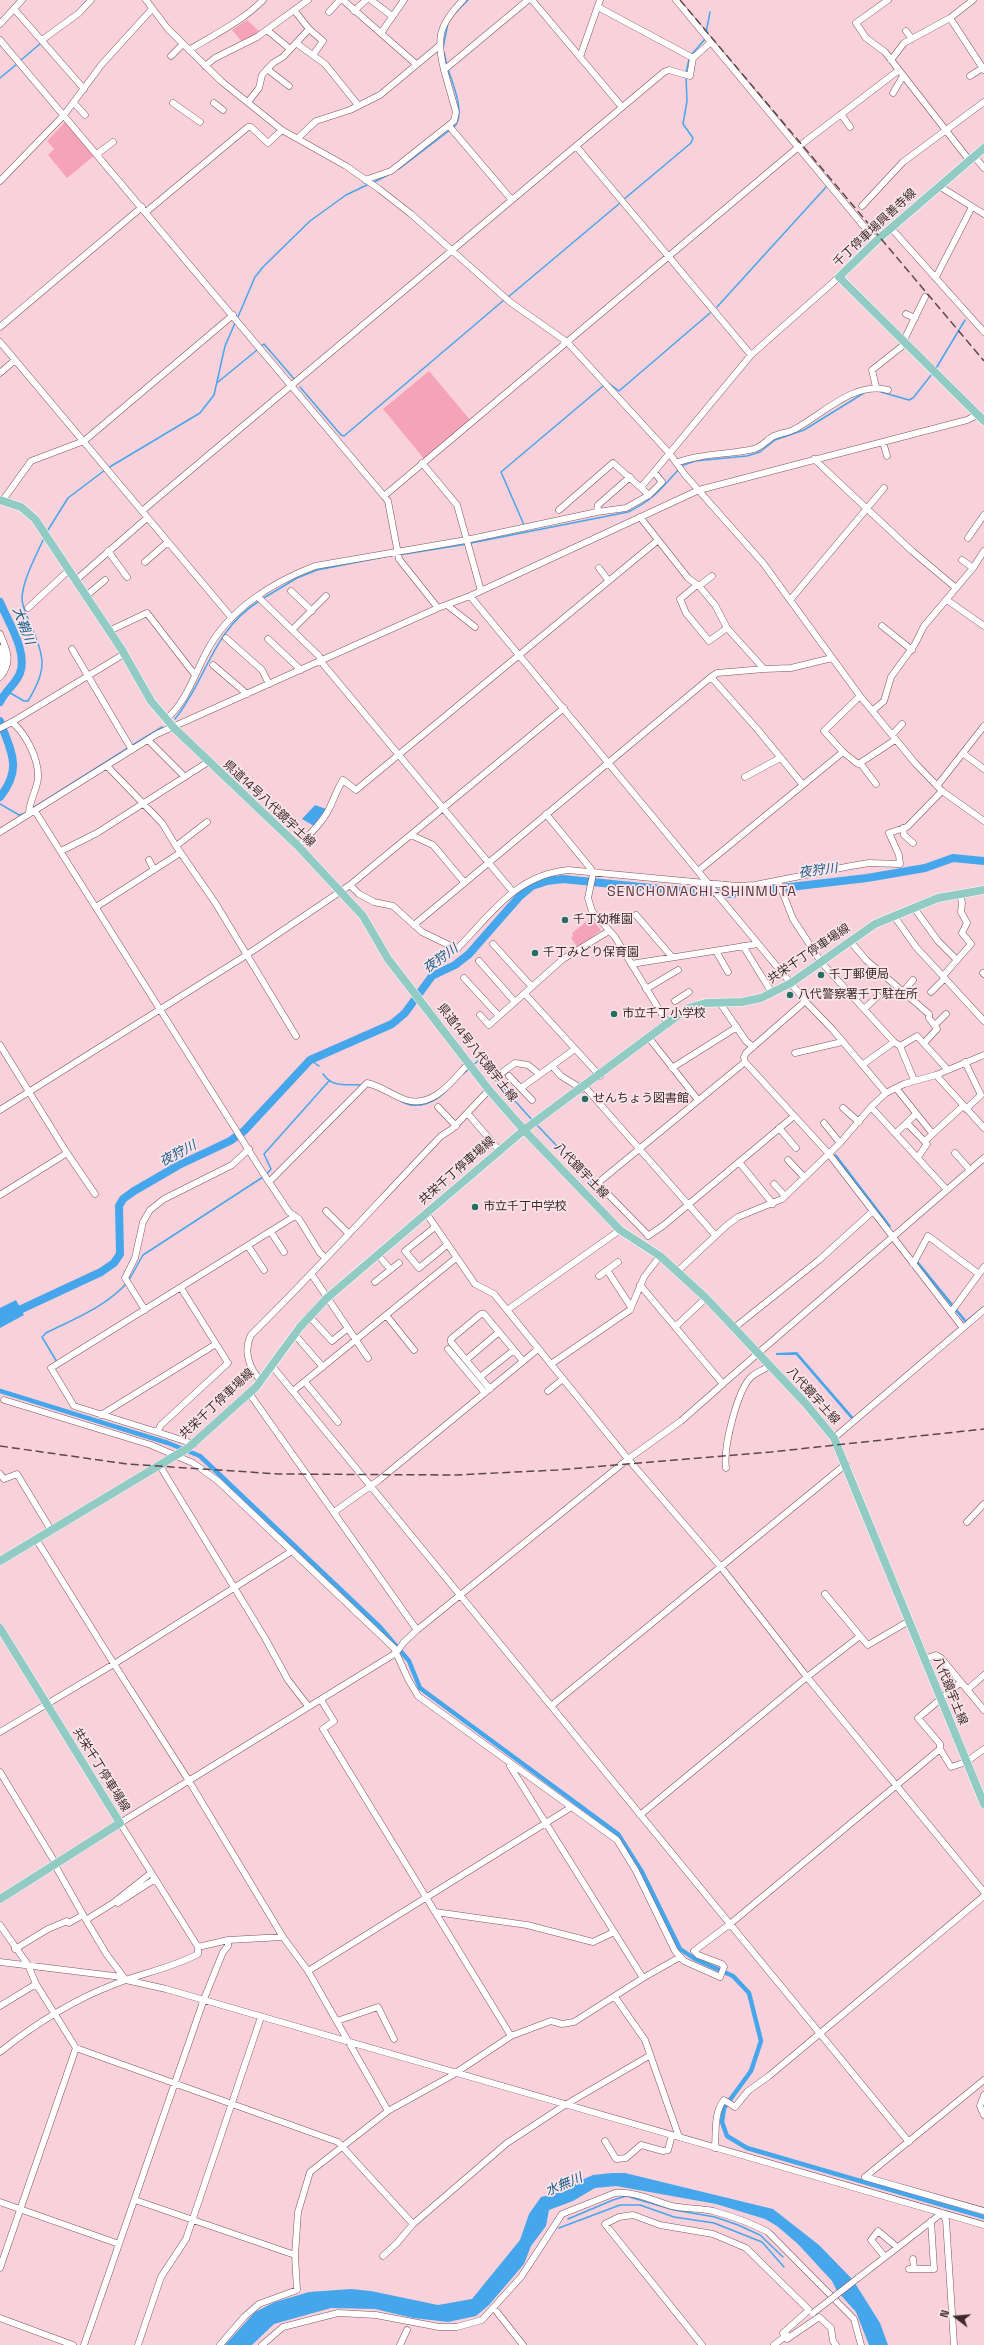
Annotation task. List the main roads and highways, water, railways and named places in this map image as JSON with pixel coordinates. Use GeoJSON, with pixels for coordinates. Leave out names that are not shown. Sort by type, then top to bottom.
{"type":"FeatureCollection","features":[{"type":"Feature","properties":{"kind":"main road","name":"千丁停車場興善寺線"},"geometry":{"type":"LineString","coordinates":[[984,148],[876,241],[839,277],[984,421]]}},
{"type":"Feature","properties":{"kind":"main road","name":"県道14号八代鏡宇土線"},"geometry":{"type":"LineString","coordinates":[[1,500],[28,511],[47,536],[124,654],[151,701],[174,728],[208,762],[298,846],[340,894],[363,916],[388,959],[489,1090],[526,1129]]}},
{"type":"Feature","properties":{"kind":"main road","name":"共栄千丁停車場線"},"geometry":{"type":"LineString","coordinates":[[0,1561],[191,1446],[261,1381],[309,1316],[327,1298],[499,1150],[600,1076],[688,1008],[697,1005],[720,1002],[752,1001],[791,983],[876,924],[938,898],[984,890]]}},
{"type":"Feature","properties":{"kind":"main road","name":"八代鏡宇土線"},"geometry":{"type":"LineString","coordinates":[[526,1129],[620,1230],[660,1256],[706,1298],[759,1354],[834,1438],[846,1464],[984,1804]]}},
{"type":"Feature","properties":{"kind":"main road","name":"共栄千丁停車場線"},"geometry":{"type":"LineString","coordinates":[[0,1628],[45,1704],[120,1824],[0,1899]]}},
{"type":"Feature","properties":{"kind":"water"},"geometry":{"type":"Polygon","coordinates":[[[315,805],[326,809],[314,826],[302,819],[315,805]]]}},
{"type":"Feature","properties":{"kind":"water"},"geometry":{"type":"Polygon","coordinates":[[[836,1154],[891,1226],[889,1228],[834,1155],[836,1154]]]}},
{"type":"Feature","properties":{"kind":"water"},"geometry":{"type":"Polygon","coordinates":[[[918,1261],[966,1320],[984,1306],[984,1309],[966,1324],[916,1263],[918,1261]]]}},
{"type":"Feature","properties":{"kind":"water"},"geometry":{"type":"Polygon","coordinates":[[[16,1300],[24,1315],[0,1328],[0,1308],[16,1300]]]}},
{"type":"Feature","properties":{"kind":"water"},"geometry":{"type":"Polygon","coordinates":[[[797,1352],[855,1419],[853,1421],[796,1355],[776,1355],[776,1353],[797,1352]]]}},
{"type":"Feature","properties":{"kind":"water"},"geometry":{"type":"Polygon","coordinates":[[[625,2173],[773,2209],[819,2245],[853,2280],[880,2323],[888,2345],[869,2345],[856,2312],[837,2291],[832,2281],[798,2244],[777,2226],[765,2219],[716,2204],[616,2186],[595,2188],[573,2201],[549,2210],[546,2226],[531,2246],[524,2264],[489,2305],[476,2316],[448,2322],[413,2318],[375,2309],[331,2308],[274,2324],[252,2345],[225,2345],[255,2312],[275,2302],[309,2292],[351,2289],[371,2291],[438,2305],[472,2299],[520,2240],[529,2214],[541,2197],[565,2191],[577,2182],[593,2175],[625,2173]]]}},
{"type":"Feature","properties":{"kind":"waterway"},"geometry":{"type":"LineString","coordinates":[[455,13],[468,0]]}},
{"type":"Feature","properties":{"kind":"waterway"},"geometry":{"type":"LineString","coordinates":[[706,33],[710,12]]}},
{"type":"Feature","properties":{"kind":"waterway"},"geometry":{"type":"LineString","coordinates":[[443,48],[448,23]]}},
{"type":"Feature","properties":{"kind":"waterway"},"geometry":{"type":"LineString","coordinates":[[692,54],[705,39]]}},
{"type":"Feature","properties":{"kind":"waterway"},"geometry":{"type":"LineString","coordinates":[[20,61],[41,43]]}},
{"type":"Feature","properties":{"kind":"waterway"},"geometry":{"type":"LineString","coordinates":[[444,52],[447,66]]}},
{"type":"Feature","properties":{"kind":"waterway"},"geometry":{"type":"LineString","coordinates":[[686,73],[689,59]]}},
{"type":"Feature","properties":{"kind":"waterway"},"geometry":{"type":"LineString","coordinates":[[0,78],[17,64]]}},
{"type":"Feature","properties":{"kind":"waterway"},"geometry":{"type":"LineString","coordinates":[[448,69],[458,100],[459,108],[457,123],[453,128]]}},
{"type":"Feature","properties":{"kind":"waterway"},"geometry":{"type":"LineString","coordinates":[[623,200],[691,143],[693,138],[683,124],[687,101],[686,77]]}},
{"type":"Feature","properties":{"kind":"waterway"},"geometry":{"type":"LineString","coordinates":[[399,169],[450,130]]}},
{"type":"Feature","properties":{"kind":"waterway"},"geometry":{"type":"LineString","coordinates":[[372,183],[392,173]]}},
{"type":"Feature","properties":{"kind":"waterway"},"geometry":{"type":"LineString","coordinates":[[237,319],[255,277],[263,267],[310,221],[346,195],[369,184]]}},
{"type":"Feature","properties":{"kind":"waterway"},"geometry":{"type":"LineString","coordinates":[[717,307],[827,186]]}},
{"type":"Feature","properties":{"kind":"waterway"},"geometry":{"type":"LineString","coordinates":[[507,298],[620,203]]}},
{"type":"Feature","properties":{"kind":"waterway"},"geometry":{"type":"LineString","coordinates":[[300,387],[341,435],[344,436],[504,300]]}},
{"type":"Feature","properties":{"kind":"waterway"},"geometry":{"type":"LineString","coordinates":[[607,382],[619,391],[710,313]]}},
{"type":"Feature","properties":{"kind":"waterway"},"geometry":{"type":"LineString","coordinates":[[935,370],[965,320]]}},
{"type":"Feature","properties":{"kind":"waterway"},"geometry":{"type":"LineString","coordinates":[[108,468],[200,413],[214,395],[225,346],[235,323]]}},
{"type":"Feature","properties":{"kind":"waterway"},"geometry":{"type":"LineString","coordinates":[[260,347],[264,344],[295,380]]}},
{"type":"Feature","properties":{"kind":"waterway"},"geometry":{"type":"LineString","coordinates":[[218,382],[257,350]]}},
{"type":"Feature","properties":{"kind":"waterway"},"geometry":{"type":"LineString","coordinates":[[881,392],[909,400],[913,398],[932,374]]}},
{"type":"Feature","properties":{"kind":"waterway"},"geometry":{"type":"LineString","coordinates":[[524,525],[501,472],[603,386]]}},
{"type":"Feature","properties":{"kind":"waterway"},"geometry":{"type":"LineString","coordinates":[[681,466],[695,461],[747,456],[760,452],[775,440],[804,430],[864,393]]}},
{"type":"Feature","properties":{"kind":"waterway"},"geometry":{"type":"LineString","coordinates":[[471,543],[628,512],[637,508],[662,488],[679,469]]}},
{"type":"Feature","properties":{"kind":"waterway"},"geometry":{"type":"LineString","coordinates":[[48,530],[68,498],[105,470]]}},
{"type":"Feature","properties":{"kind":"waterway"},"geometry":{"type":"LineString","coordinates":[[7,691],[24,701],[28,701],[35,689],[42,670],[41,653],[24,610],[22,598],[27,575],[44,538]]}},
{"type":"Feature","properties":{"kind":"waterway"},"geometry":{"type":"LineString","coordinates":[[399,555],[467,544]]}},
{"type":"Feature","properties":{"kind":"waterway"},"geometry":{"type":"LineString","coordinates":[[262,599],[297,578],[317,570],[394,555]]}},
{"type":"Feature","properties":{"kind":"waterway"},"geometry":{"type":"LineString","coordinates":[[175,719],[186,704],[220,641],[243,613],[259,601]]}},
{"type":"Feature","properties":{"kind":"waterway","name":"大鞘川"},"geometry":{"type":"LineString","coordinates":[[0,602],[16,637],[22,665],[18,677],[0,702]]}},
{"type":"Feature","properties":{"kind":"waterway","name":"大鞘川"},"geometry":{"type":"LineString","coordinates":[[0,721],[13,760],[11,777],[7,787],[0,797]]}},
{"type":"Feature","properties":{"kind":"waterway"},"geometry":{"type":"LineString","coordinates":[[131,746],[162,727]]}},
{"type":"Feature","properties":{"kind":"waterway"},"geometry":{"type":"LineString","coordinates":[[33,808],[128,748]]}},
{"type":"Feature","properties":{"kind":"waterway"},"geometry":{"type":"LineString","coordinates":[[0,804],[19,815],[23,814]]}},
{"type":"Feature","properties":{"kind":"waterway","name":"夜狩川"},"geometry":{"type":"LineString","coordinates":[[0,1319],[101,1272],[114,1263],[120,1254],[119,1206],[123,1199],[179,1165],[230,1141],[244,1131],[310,1060],[392,1024],[405,1013],[432,976],[455,965],[469,954],[519,897],[532,886],[547,881],[563,879],[681,891],[730,894],[867,878],[925,868],[953,858],[984,861]]}},
{"type":"Feature","properties":{"kind":"waterway"},"geometry":{"type":"LineString","coordinates":[[310,1060],[319,1066]]}},
{"type":"Feature","properties":{"kind":"waterway"},"geometry":{"type":"LineString","coordinates":[[473,1065],[478,1061],[480,1062],[533,1121]]}},
{"type":"Feature","properties":{"kind":"waterway"},"geometry":{"type":"LineString","coordinates":[[463,1074],[469,1069]]}},
{"type":"Feature","properties":{"kind":"waterway"},"geometry":{"type":"LineString","coordinates":[[323,1074],[335,1083],[345,1085],[361,1085]]}},
{"type":"Feature","properties":{"kind":"waterway"},"geometry":{"type":"LineString","coordinates":[[266,1175],[271,1169],[264,1154],[329,1081]]}},
{"type":"Feature","properties":{"kind":"waterway"},"geometry":{"type":"LineString","coordinates":[[401,1101],[413,1105],[426,1104],[447,1090]]}},
{"type":"Feature","properties":{"kind":"waterway"},"geometry":{"type":"LineString","coordinates":[[537,1125],[592,1183]]}},
{"type":"Feature","properties":{"kind":"waterway"},"geometry":{"type":"LineString","coordinates":[[129,1280],[143,1255],[263,1177]]}},
{"type":"Feature","properties":{"kind":"waterway"},"geometry":{"type":"LineString","coordinates":[[57,1362],[42,1337],[46,1333],[99,1306],[127,1283]]}},
{"type":"Feature","properties":{"kind":"waterway"},"geometry":{"type":"LineString","coordinates":[[0,1391],[168,1443],[200,1456],[380,1627],[409,1661],[420,1688],[618,1834],[642,1872],[680,1949],[695,1959],[733,1976],[749,1993],[761,2041],[751,2071],[724,2108],[722,2122],[727,2136],[747,2148],[984,2217]]}},
{"type":"Feature","properties":{"kind":"waterway"},"geometry":{"type":"LineString","coordinates":[[568,2219],[626,2196],[674,2210],[715,2217],[738,2225],[760,2235],[783,2257]]}},
{"type":"Feature","properties":{"kind":"waterway"},"geometry":{"type":"LineString","coordinates":[[559,2228],[620,2205],[640,2205],[674,2217],[714,2223],[762,2242],[784,2267]]}},
{"type":"Feature","properties":{"kind":"railway"},"geometry":{"type":"LineString","coordinates":[[680,0],[984,361]]}},
{"type":"Feature","properties":{"kind":"railway"},"geometry":{"type":"LineString","coordinates":[[0,1446],[127,1464],[279,1474],[455,1475],[557,1470],[771,1452],[984,1429]]}},
{"type":"Feature","properties":{"kind":"place","name":"千丁幼稚園"},"geometry":{"type":"Point","coordinates":[565,920]}},
{"type":"Feature","properties":{"kind":"place","name":"千丁みどり保育園"},"geometry":{"type":"Point","coordinates":[535,953]}},
{"type":"Feature","properties":{"kind":"place","name":"千丁郵便局"},"geometry":{"type":"Point","coordinates":[821,975]}},
{"type":"Feature","properties":{"kind":"place","name":"八代警察署千丁駐在所"},"geometry":{"type":"Point","coordinates":[790,995]}},
{"type":"Feature","properties":{"kind":"place","name":"市立千丁小学校"},"geometry":{"type":"Point","coordinates":[614,1014]}},
{"type":"Feature","properties":{"kind":"place","name":"せんちょう図書館"},"geometry":{"type":"Point","coordinates":[585,1099]}},
{"type":"Feature","properties":{"kind":"place","name":"市立千丁中学校"},"geometry":{"type":"Point","coordinates":[475,1207]}},
{"type":"Feature","properties":{"kind":"district","name":"SENCHOMACHI-SHINMUTA"},"geometry":{"type":"Point","coordinates":[702,892]}},
{"type":"Feature","properties":{"kind":"water label","name":"水無川"},"geometry":{"type":"Point","coordinates":[564,2185]}}]}
